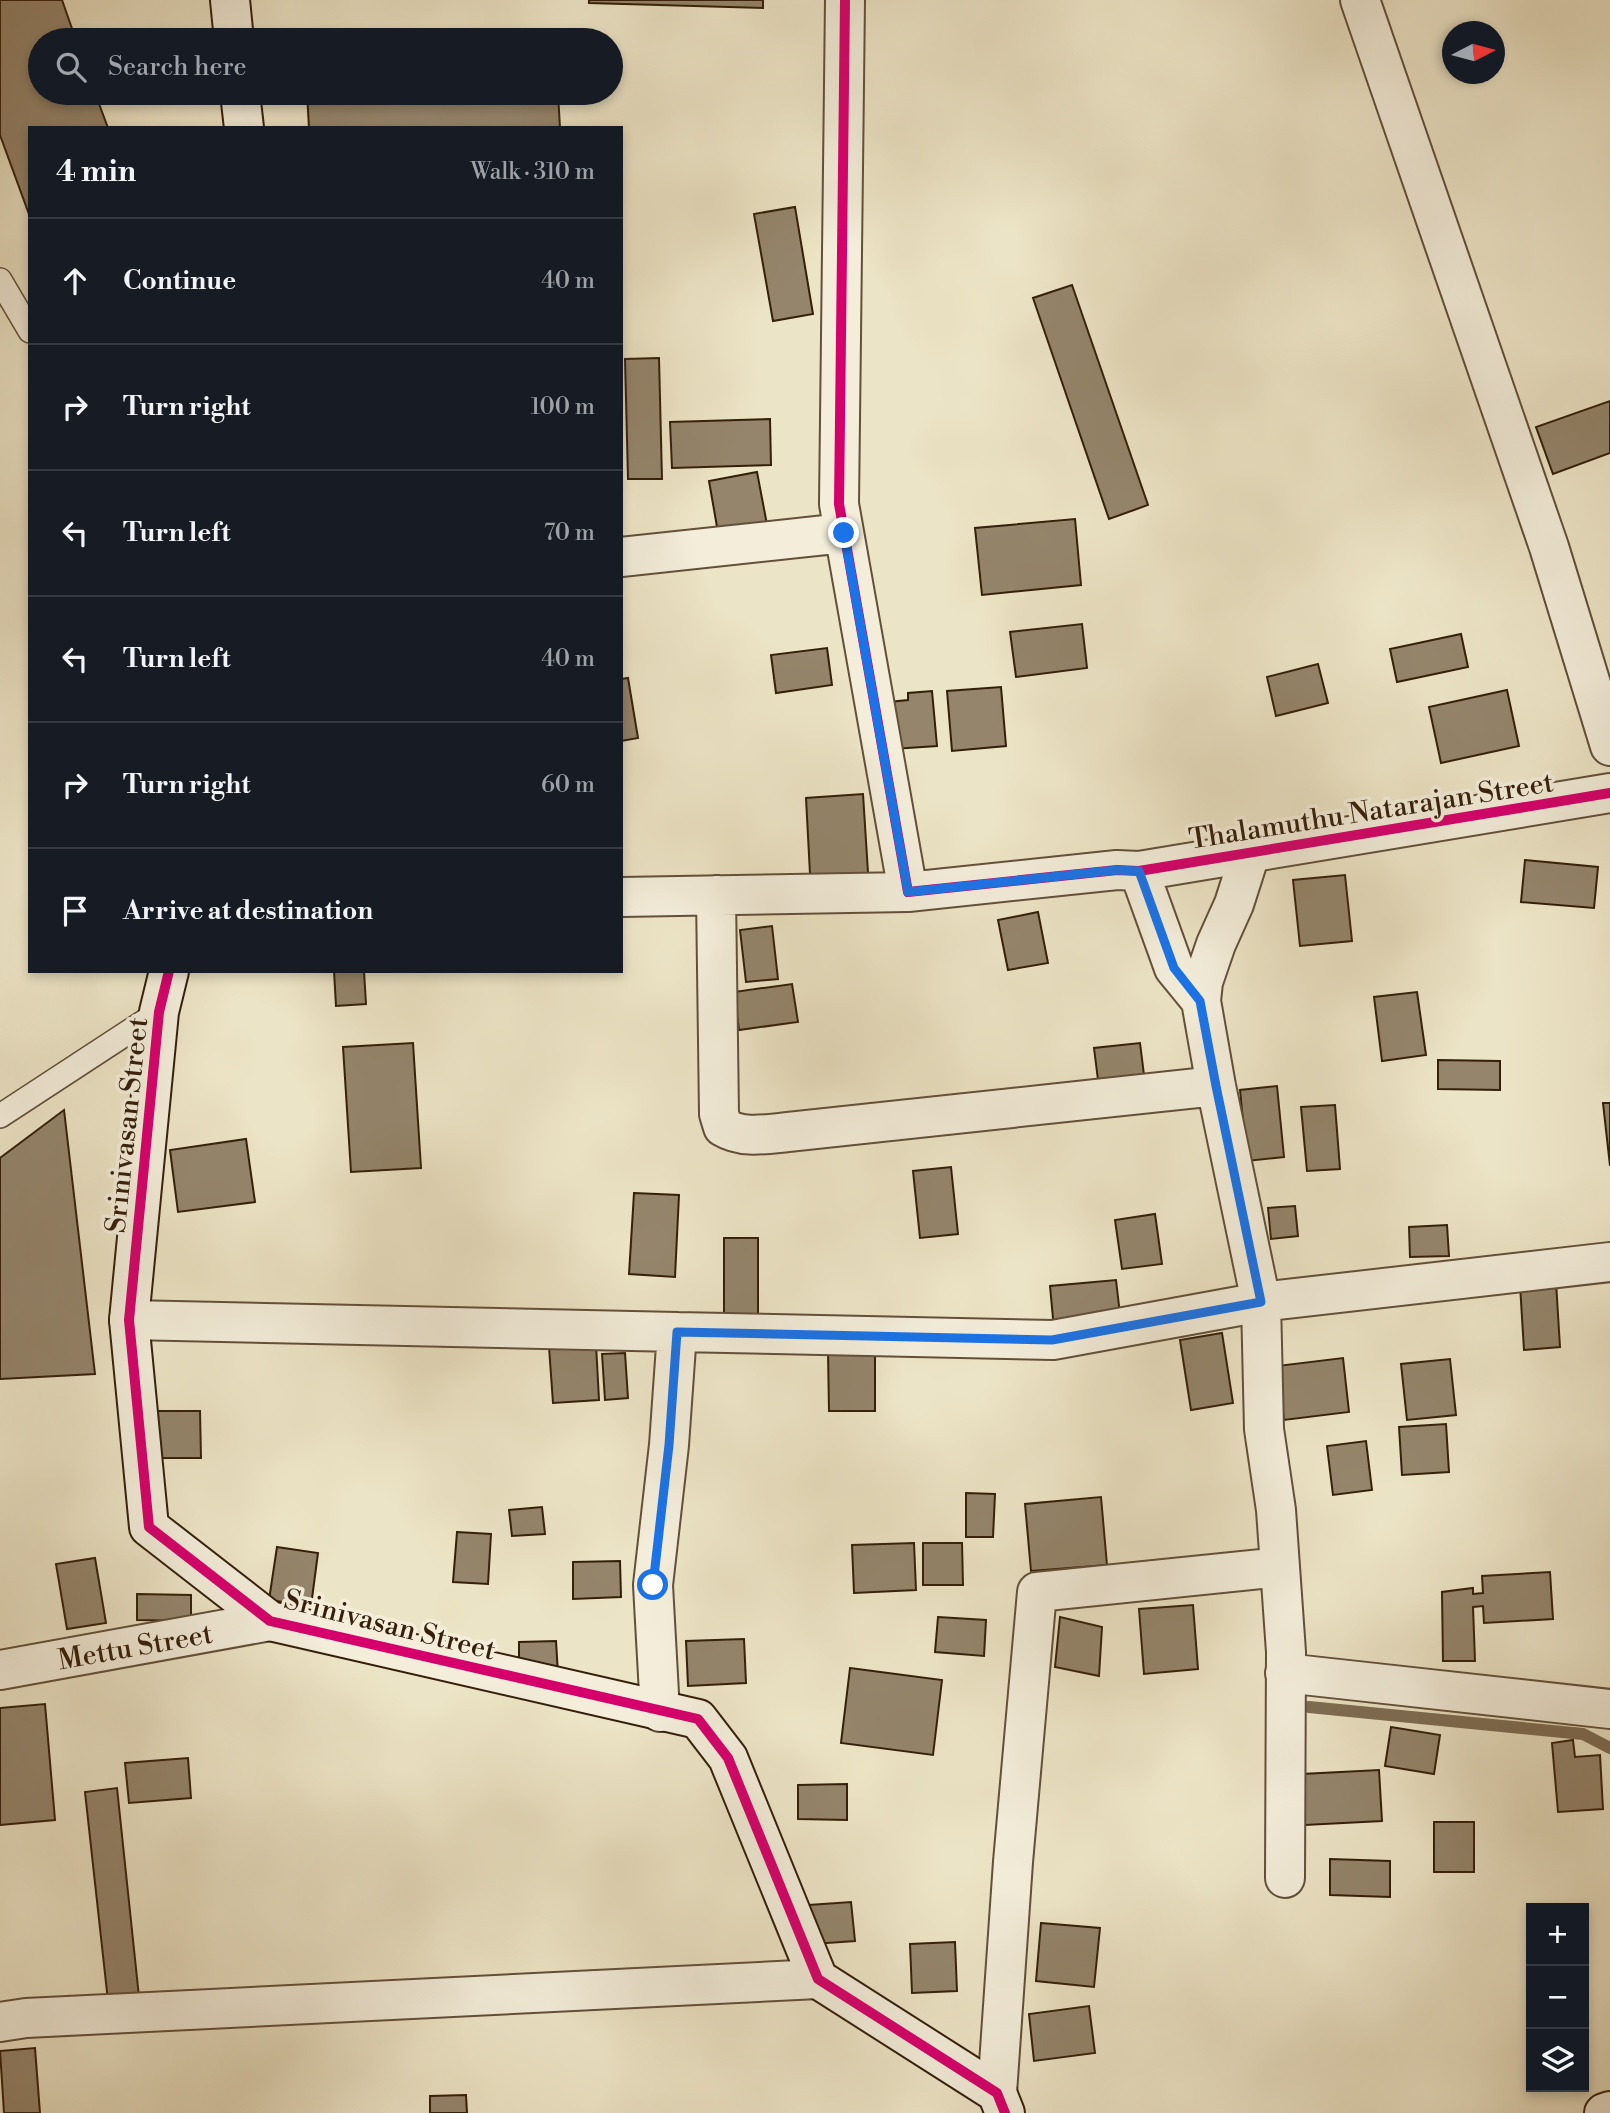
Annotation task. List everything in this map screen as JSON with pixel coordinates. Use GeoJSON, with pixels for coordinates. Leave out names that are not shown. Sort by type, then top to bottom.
{"type":"FeatureCollection","features":[{"type":"Feature","properties":{"kind":"street"},"geometry":{"type":"LineString","coordinates":[[230,0],[233,28]]}},
{"type":"Feature","properties":{"kind":"street"},"geometry":{"type":"LineString","coordinates":[[845,0],[839,490],[844,533],[908,892]]}},
{"type":"Feature","properties":{"kind":"street"},"geometry":{"type":"LineString","coordinates":[[1360,0],[1549,547],[1610,746]]}},
{"type":"Feature","properties":{"kind":"street"},"geometry":{"type":"LineString","coordinates":[[241,105],[244,126]]}},
{"type":"Feature","properties":{"kind":"street"},"geometry":{"type":"LineString","coordinates":[[623,557],[844,533]]}},
{"type":"Feature","properties":{"kind":"street","name":"Thalamuthu Natarajan Street"},"geometry":{"type":"LineString","coordinates":[[623,897],[908,892],[1117,870],[1139,871],[1610,793]]}},
{"type":"Feature","properties":{"kind":"street"},"geometry":{"type":"LineString","coordinates":[[1250,854],[1234,904],[1203,982],[1200,1001],[1261,1302],[1264,1429],[1276,1510],[1285,1673],[1285,1878]]}},
{"type":"Feature","properties":{"kind":"street"},"geometry":{"type":"LineString","coordinates":[[1139,871],[1174,968],[1200,1001]]}},
{"type":"Feature","properties":{"kind":"street"},"geometry":{"type":"LineString","coordinates":[[716,895],[719,1114],[723,1127],[733,1133],[749,1135],[789,1132],[1216,1086]]}},
{"type":"Feature","properties":{"kind":"street","name":"Srinivasan Street"},"geometry":{"type":"LineString","coordinates":[[169,973],[159,1012],[129,1320],[149,1527],[270,1621],[698,1719],[729,1758],[818,1979]]}},
{"type":"Feature","properties":{"kind":"street"},"geometry":{"type":"LineString","coordinates":[[129,1320],[1052,1340],[1261,1302],[1610,1262]]}},
{"type":"Feature","properties":{"kind":"street"},"geometry":{"type":"LineString","coordinates":[[660,1712],[653,1585],[669,1445],[677,1332]]}},
{"type":"Feature","properties":{"kind":"street"},"geometry":{"type":"LineString","coordinates":[[1001,2103],[1013,1862],[1037,1592],[1280,1567]]}},
{"type":"Feature","properties":{"kind":"street","name":"Mettu Street"},"geometry":{"type":"LineString","coordinates":[[0,1670],[270,1621]]}},
{"type":"Feature","properties":{"kind":"street"},"geometry":{"type":"LineString","coordinates":[[1285,1673],[1610,1709]]}},
{"type":"Feature","properties":{"kind":"street"},"geometry":{"type":"LineString","coordinates":[[0,2022],[26,2018],[818,1979],[1001,2103]]}},
{"type":"Feature","properties":{"kind":"street"},"geometry":{"type":"LineString","coordinates":[[1604,2113],[1610,2111]]}},
{"type":"Feature","properties":{"kind":"lane"},"geometry":{"type":"LineString","coordinates":[[0,280],[28,328]]}},
{"type":"Feature","properties":{"kind":"lane"},"geometry":{"type":"LineString","coordinates":[[0,1116],[159,1012]]}},
{"type":"Feature","properties":{"kind":"building"},"geometry":{"type":"Polygon","coordinates":[[[0,0],[62,0],[72,28],[28,28],[28,105],[99,105],[107,126],[28,126],[28,212],[0,135],[0,0]]]}},
{"type":"Feature","properties":{"kind":"building"},"geometry":{"type":"Polygon","coordinates":[[[589,0],[763,0],[763,8],[589,3],[589,0]]]}},
{"type":"Feature","properties":{"kind":"building"},"geometry":{"type":"Polygon","coordinates":[[[308,105],[559,105],[560,126],[309,126],[308,105]]]}},
{"type":"Feature","properties":{"kind":"building"},"geometry":{"type":"Polygon","coordinates":[[[795,207],[813,314],[773,321],[754,214],[795,207]]]}},
{"type":"Feature","properties":{"kind":"building"},"geometry":{"type":"Polygon","coordinates":[[[1072,285],[1148,505],[1109,519],[1033,298],[1072,285]]]}},
{"type":"Feature","properties":{"kind":"building"},"geometry":{"type":"Polygon","coordinates":[[[659,358],[662,479],[628,479],[625,359],[659,358]]]}},
{"type":"Feature","properties":{"kind":"building"},"geometry":{"type":"Polygon","coordinates":[[[1610,401],[1610,453],[1553,474],[1536,427],[1610,401]]]}},
{"type":"Feature","properties":{"kind":"building"},"geometry":{"type":"Polygon","coordinates":[[[770,419],[771,465],[672,468],[670,422],[770,419]]]}},
{"type":"Feature","properties":{"kind":"building"},"geometry":{"type":"Polygon","coordinates":[[[757,472],[769,535],[720,544],[709,481],[757,472]]]}},
{"type":"Feature","properties":{"kind":"building"},"geometry":{"type":"Polygon","coordinates":[[[1075,519],[1081,585],[982,595],[975,528],[1075,519]]]}},
{"type":"Feature","properties":{"kind":"building"},"geometry":{"type":"Polygon","coordinates":[[[1082,624],[1087,668],[1016,677],[1010,632],[1082,624]]]}},
{"type":"Feature","properties":{"kind":"building"},"geometry":{"type":"Polygon","coordinates":[[[1461,634],[1468,667],[1397,682],[1390,649],[1461,634]]]}},
{"type":"Feature","properties":{"kind":"building"},"geometry":{"type":"Polygon","coordinates":[[[827,648],[832,685],[776,693],[771,655],[827,648]]]}},
{"type":"Feature","properties":{"kind":"building"},"geometry":{"type":"Polygon","coordinates":[[[1318,664],[1328,703],[1276,716],[1267,677],[1318,664]]]}},
{"type":"Feature","properties":{"kind":"building"},"geometry":{"type":"Polygon","coordinates":[[[628,678],[638,738],[623,741],[623,679],[628,678]]]}},
{"type":"Feature","properties":{"kind":"building"},"geometry":{"type":"Polygon","coordinates":[[[1001,687],[1006,746],[952,751],[947,691],[1001,687]]]}},
{"type":"Feature","properties":{"kind":"building"},"geometry":{"type":"Polygon","coordinates":[[[1507,690],[1519,746],[1441,763],[1429,707],[1507,690]]]}},
{"type":"Feature","properties":{"kind":"building"},"geometry":{"type":"Polygon","coordinates":[[[932,691],[937,746],[893,749],[889,702],[908,700],[908,693],[932,691]]]}},
{"type":"Feature","properties":{"kind":"building"},"geometry":{"type":"Polygon","coordinates":[[[863,794],[869,888],[811,893],[806,798],[863,794]]]}},
{"type":"Feature","properties":{"kind":"building"},"geometry":{"type":"Polygon","coordinates":[[[1525,860],[1598,867],[1594,908],[1521,902],[1525,860]]]}},
{"type":"Feature","properties":{"kind":"building"},"geometry":{"type":"Polygon","coordinates":[[[1345,875],[1352,941],[1300,946],[1293,880],[1345,875]]]}},
{"type":"Feature","properties":{"kind":"building"},"geometry":{"type":"Polygon","coordinates":[[[1038,912],[1048,963],[1008,970],[998,920],[1038,912]]]}},
{"type":"Feature","properties":{"kind":"building"},"geometry":{"type":"Polygon","coordinates":[[[772,926],[778,979],[746,982],[740,930],[772,926]]]}},
{"type":"Feature","properties":{"kind":"building"},"geometry":{"type":"Polygon","coordinates":[[[334,973],[364,973],[366,1004],[336,1006],[334,973]]]}},
{"type":"Feature","properties":{"kind":"building"},"geometry":{"type":"Polygon","coordinates":[[[792,984],[798,1022],[739,1030],[734,992],[792,984]]]}},
{"type":"Feature","properties":{"kind":"building"},"geometry":{"type":"Polygon","coordinates":[[[1417,992],[1426,1055],[1382,1061],[1374,997],[1417,992]]]}},
{"type":"Feature","properties":{"kind":"building"},"geometry":{"type":"Polygon","coordinates":[[[413,1043],[421,1168],[351,1172],[343,1047],[413,1043]]]}},
{"type":"Feature","properties":{"kind":"building"},"geometry":{"type":"Polygon","coordinates":[[[1140,1043],[1145,1083],[1099,1088],[1094,1048],[1140,1043]]]}},
{"type":"Feature","properties":{"kind":"building"},"geometry":{"type":"Polygon","coordinates":[[[1438,1060],[1500,1061],[1500,1090],[1438,1089],[1438,1060]]]}},
{"type":"Feature","properties":{"kind":"building"},"geometry":{"type":"Polygon","coordinates":[[[1277,1086],[1284,1157],[1247,1161],[1240,1090],[1277,1086]]]}},
{"type":"Feature","properties":{"kind":"building"},"geometry":{"type":"Polygon","coordinates":[[[1603,1103],[1610,1103],[1610,1166],[1603,1103]]]}},
{"type":"Feature","properties":{"kind":"building"},"geometry":{"type":"Polygon","coordinates":[[[1335,1105],[1340,1169],[1307,1171],[1301,1107],[1335,1105]]]}},
{"type":"Feature","properties":{"kind":"building"},"geometry":{"type":"Polygon","coordinates":[[[64,1110],[95,1374],[0,1379],[0,1158],[64,1110]]]}},
{"type":"Feature","properties":{"kind":"building"},"geometry":{"type":"Polygon","coordinates":[[[246,1139],[255,1202],[178,1212],[170,1150],[246,1139]]]}},
{"type":"Feature","properties":{"kind":"building"},"geometry":{"type":"Polygon","coordinates":[[[951,1167],[958,1234],[920,1238],[913,1171],[951,1167]]]}},
{"type":"Feature","properties":{"kind":"building"},"geometry":{"type":"Polygon","coordinates":[[[634,1193],[679,1195],[675,1277],[629,1274],[634,1193]]]}},
{"type":"Feature","properties":{"kind":"building"},"geometry":{"type":"Polygon","coordinates":[[[1295,1206],[1298,1236],[1271,1239],[1268,1208],[1295,1206]]]}},
{"type":"Feature","properties":{"kind":"building"},"geometry":{"type":"Polygon","coordinates":[[[1155,1214],[1162,1264],[1122,1269],[1115,1220],[1155,1214]]]}},
{"type":"Feature","properties":{"kind":"building"},"geometry":{"type":"Polygon","coordinates":[[[1447,1225],[1449,1256],[1410,1257],[1409,1227],[1447,1225]]]}},
{"type":"Feature","properties":{"kind":"building"},"geometry":{"type":"Polygon","coordinates":[[[724,1238],[758,1238],[758,1314],[724,1314],[724,1238]]]}},
{"type":"Feature","properties":{"kind":"building"},"geometry":{"type":"Polygon","coordinates":[[[1116,1280],[1121,1323],[1054,1329],[1050,1286],[1116,1280]]]}},
{"type":"Feature","properties":{"kind":"building"},"geometry":{"type":"Polygon","coordinates":[[[1556,1282],[1560,1347],[1524,1350],[1520,1285],[1556,1282]]]}},
{"type":"Feature","properties":{"kind":"building"},"geometry":{"type":"Polygon","coordinates":[[[1222,1333],[1233,1403],[1191,1410],[1180,1340],[1222,1333]]]}},
{"type":"Feature","properties":{"kind":"building"},"geometry":{"type":"Polygon","coordinates":[[[596,1344],[599,1400],[553,1403],[549,1347],[596,1344]]]}},
{"type":"Feature","properties":{"kind":"building"},"geometry":{"type":"Polygon","coordinates":[[[828,1352],[875,1353],[875,1411],[829,1411],[828,1352]]]}},
{"type":"Feature","properties":{"kind":"building"},"geometry":{"type":"Polygon","coordinates":[[[625,1353],[628,1398],[605,1400],[602,1354],[625,1353]]]}},
{"type":"Feature","properties":{"kind":"building"},"geometry":{"type":"Polygon","coordinates":[[[1343,1358],[1349,1412],[1284,1420],[1277,1366],[1343,1358]]]}},
{"type":"Feature","properties":{"kind":"building"},"geometry":{"type":"Polygon","coordinates":[[[1450,1359],[1456,1415],[1407,1420],[1401,1364],[1450,1359]]]}},
{"type":"Feature","properties":{"kind":"building"},"geometry":{"type":"Polygon","coordinates":[[[158,1411],[200,1411],[201,1458],[158,1458],[158,1411]]]}},
{"type":"Feature","properties":{"kind":"building"},"geometry":{"type":"Polygon","coordinates":[[[1446,1424],[1449,1472],[1402,1475],[1399,1427],[1446,1424]]]}},
{"type":"Feature","properties":{"kind":"building"},"geometry":{"type":"Polygon","coordinates":[[[1366,1441],[1372,1490],[1333,1495],[1327,1446],[1366,1441]]]}},
{"type":"Feature","properties":{"kind":"building"},"geometry":{"type":"Polygon","coordinates":[[[966,1493],[995,1494],[993,1537],[966,1537],[966,1493]]]}},
{"type":"Feature","properties":{"kind":"building"},"geometry":{"type":"Polygon","coordinates":[[[1101,1497],[1107,1565],[1031,1571],[1025,1504],[1101,1497]]]}},
{"type":"Feature","properties":{"kind":"building"},"geometry":{"type":"Polygon","coordinates":[[[542,1507],[545,1534],[512,1536],[509,1510],[542,1507]]]}},
{"type":"Feature","properties":{"kind":"building"},"geometry":{"type":"Polygon","coordinates":[[[457,1532],[491,1534],[488,1584],[453,1582],[457,1532]]]}},
{"type":"Feature","properties":{"kind":"building"},"geometry":{"type":"Polygon","coordinates":[[[914,1543],[916,1590],[854,1593],[852,1545],[914,1543]]]}},
{"type":"Feature","properties":{"kind":"building"},"geometry":{"type":"Polygon","coordinates":[[[923,1543],[962,1543],[963,1585],[923,1585],[923,1543]]]}},
{"type":"Feature","properties":{"kind":"building"},"geometry":{"type":"Polygon","coordinates":[[[277,1547],[318,1553],[311,1606],[269,1600],[277,1547]]]}},
{"type":"Feature","properties":{"kind":"building"},"geometry":{"type":"Polygon","coordinates":[[[95,1558],[106,1623],[67,1629],[56,1564],[95,1558]]]}},
{"type":"Feature","properties":{"kind":"building"},"geometry":{"type":"Polygon","coordinates":[[[620,1561],[621,1597],[573,1599],[573,1562],[620,1561]]]}},
{"type":"Feature","properties":{"kind":"building"},"geometry":{"type":"Polygon","coordinates":[[[1550,1572],[1553,1619],[1484,1623],[1483,1606],[1473,1607],[1475,1661],[1443,1661],[1442,1592],[1473,1588],[1473,1594],[1483,1593],[1482,1576],[1550,1572]]]}},
{"type":"Feature","properties":{"kind":"building"},"geometry":{"type":"Polygon","coordinates":[[[137,1594],[191,1595],[191,1621],[137,1620],[137,1594]]]}},
{"type":"Feature","properties":{"kind":"building"},"geometry":{"type":"Polygon","coordinates":[[[1193,1605],[1198,1669],[1144,1674],[1139,1609],[1193,1605]]]}},
{"type":"Feature","properties":{"kind":"building"},"geometry":{"type":"Polygon","coordinates":[[[938,1617],[986,1620],[984,1656],[935,1652],[938,1617]]]}},
{"type":"Feature","properties":{"kind":"building"},"geometry":{"type":"Polygon","coordinates":[[[1060,1617],[1102,1627],[1099,1676],[1055,1667],[1060,1617]]]}},
{"type":"Feature","properties":{"kind":"building"},"geometry":{"type":"Polygon","coordinates":[[[744,1639],[746,1683],[688,1686],[686,1641],[744,1639]]]}},
{"type":"Feature","properties":{"kind":"building"},"geometry":{"type":"Polygon","coordinates":[[[556,1641],[558,1674],[519,1675],[519,1642],[556,1641]]]}},
{"type":"Feature","properties":{"kind":"building"},"geometry":{"type":"Polygon","coordinates":[[[850,1668],[942,1680],[933,1755],[841,1743],[850,1668]]]}},
{"type":"Feature","properties":{"kind":"building"},"geometry":{"type":"Polygon","coordinates":[[[45,1704],[55,1820],[0,1825],[0,1708],[45,1704]]]}},
{"type":"Feature","properties":{"kind":"building"},"geometry":{"type":"Polygon","coordinates":[[[1391,1727],[1440,1735],[1434,1774],[1385,1766],[1391,1727]]]}},
{"type":"Feature","properties":{"kind":"building"},"geometry":{"type":"Polygon","coordinates":[[[1573,1740],[1575,1757],[1600,1755],[1603,1809],[1558,1812],[1552,1743],[1573,1740]]]}},
{"type":"Feature","properties":{"kind":"building"},"geometry":{"type":"Polygon","coordinates":[[[188,1758],[191,1798],[129,1803],[125,1763],[188,1758]]]}},
{"type":"Feature","properties":{"kind":"building"},"geometry":{"type":"Polygon","coordinates":[[[1379,1770],[1382,1821],[1305,1825],[1302,1774],[1379,1770]]]}},
{"type":"Feature","properties":{"kind":"building"},"geometry":{"type":"Polygon","coordinates":[[[847,1784],[847,1820],[798,1819],[798,1785],[847,1784]]]}},
{"type":"Feature","properties":{"kind":"building"},"geometry":{"type":"Polygon","coordinates":[[[117,1788],[139,1997],[108,2001],[85,1792],[117,1788]]]}},
{"type":"Feature","properties":{"kind":"building"},"geometry":{"type":"Polygon","coordinates":[[[1434,1822],[1474,1822],[1474,1872],[1434,1872],[1434,1822]]]}},
{"type":"Feature","properties":{"kind":"building"},"geometry":{"type":"Polygon","coordinates":[[[1330,1859],[1390,1861],[1390,1897],[1330,1895],[1330,1859]]]}},
{"type":"Feature","properties":{"kind":"building"},"geometry":{"type":"Polygon","coordinates":[[[851,1902],[855,1941],[813,1944],[809,1905],[851,1902]]]}},
{"type":"Feature","properties":{"kind":"building"},"geometry":{"type":"Polygon","coordinates":[[[1041,1923],[1100,1928],[1094,1987],[1036,1981],[1041,1923]]]}},
{"type":"Feature","properties":{"kind":"building"},"geometry":{"type":"Polygon","coordinates":[[[955,1942],[957,1991],[912,1993],[910,1944],[955,1942]]]}},
{"type":"Feature","properties":{"kind":"building"},"geometry":{"type":"Polygon","coordinates":[[[1089,2006],[1095,2053],[1034,2061],[1029,2014],[1089,2006]]]}},
{"type":"Feature","properties":{"kind":"building"},"geometry":{"type":"Polygon","coordinates":[[[35,2048],[40,2113],[4,2113],[0,2051],[35,2048]]]}},
{"type":"Feature","properties":{"kind":"building"},"geometry":{"type":"Polygon","coordinates":[[[466,2095],[467,2113],[430,2113],[430,2096],[466,2095]]]}},
{"type":"Feature","properties":{"kind":"waterway"},"geometry":{"type":"LineString","coordinates":[[1309,1707],[1583,1734],[1610,1748]]}},
{"type":"Feature","properties":{"kind":"cycle path"},"geometry":{"type":"LineString","coordinates":[[845,0],[839,504],[908,892],[1117,870],[1139,871],[1610,793]]}},
{"type":"Feature","properties":{"kind":"cycle path"},"geometry":{"type":"LineString","coordinates":[[169,973],[159,1012],[129,1320],[149,1527],[270,1621],[698,1719],[728,1758],[818,1979],[997,2093],[1005,2113]]}},
{"type":"Feature","properties":{"kind":"route"},"geometry":{"type":"LineString","coordinates":[[653,1585],[669,1445],[677,1332],[1052,1340],[1261,1302],[1200,1001],[1174,968],[1139,871],[1117,870],[908,892],[844,533]]}}]}
